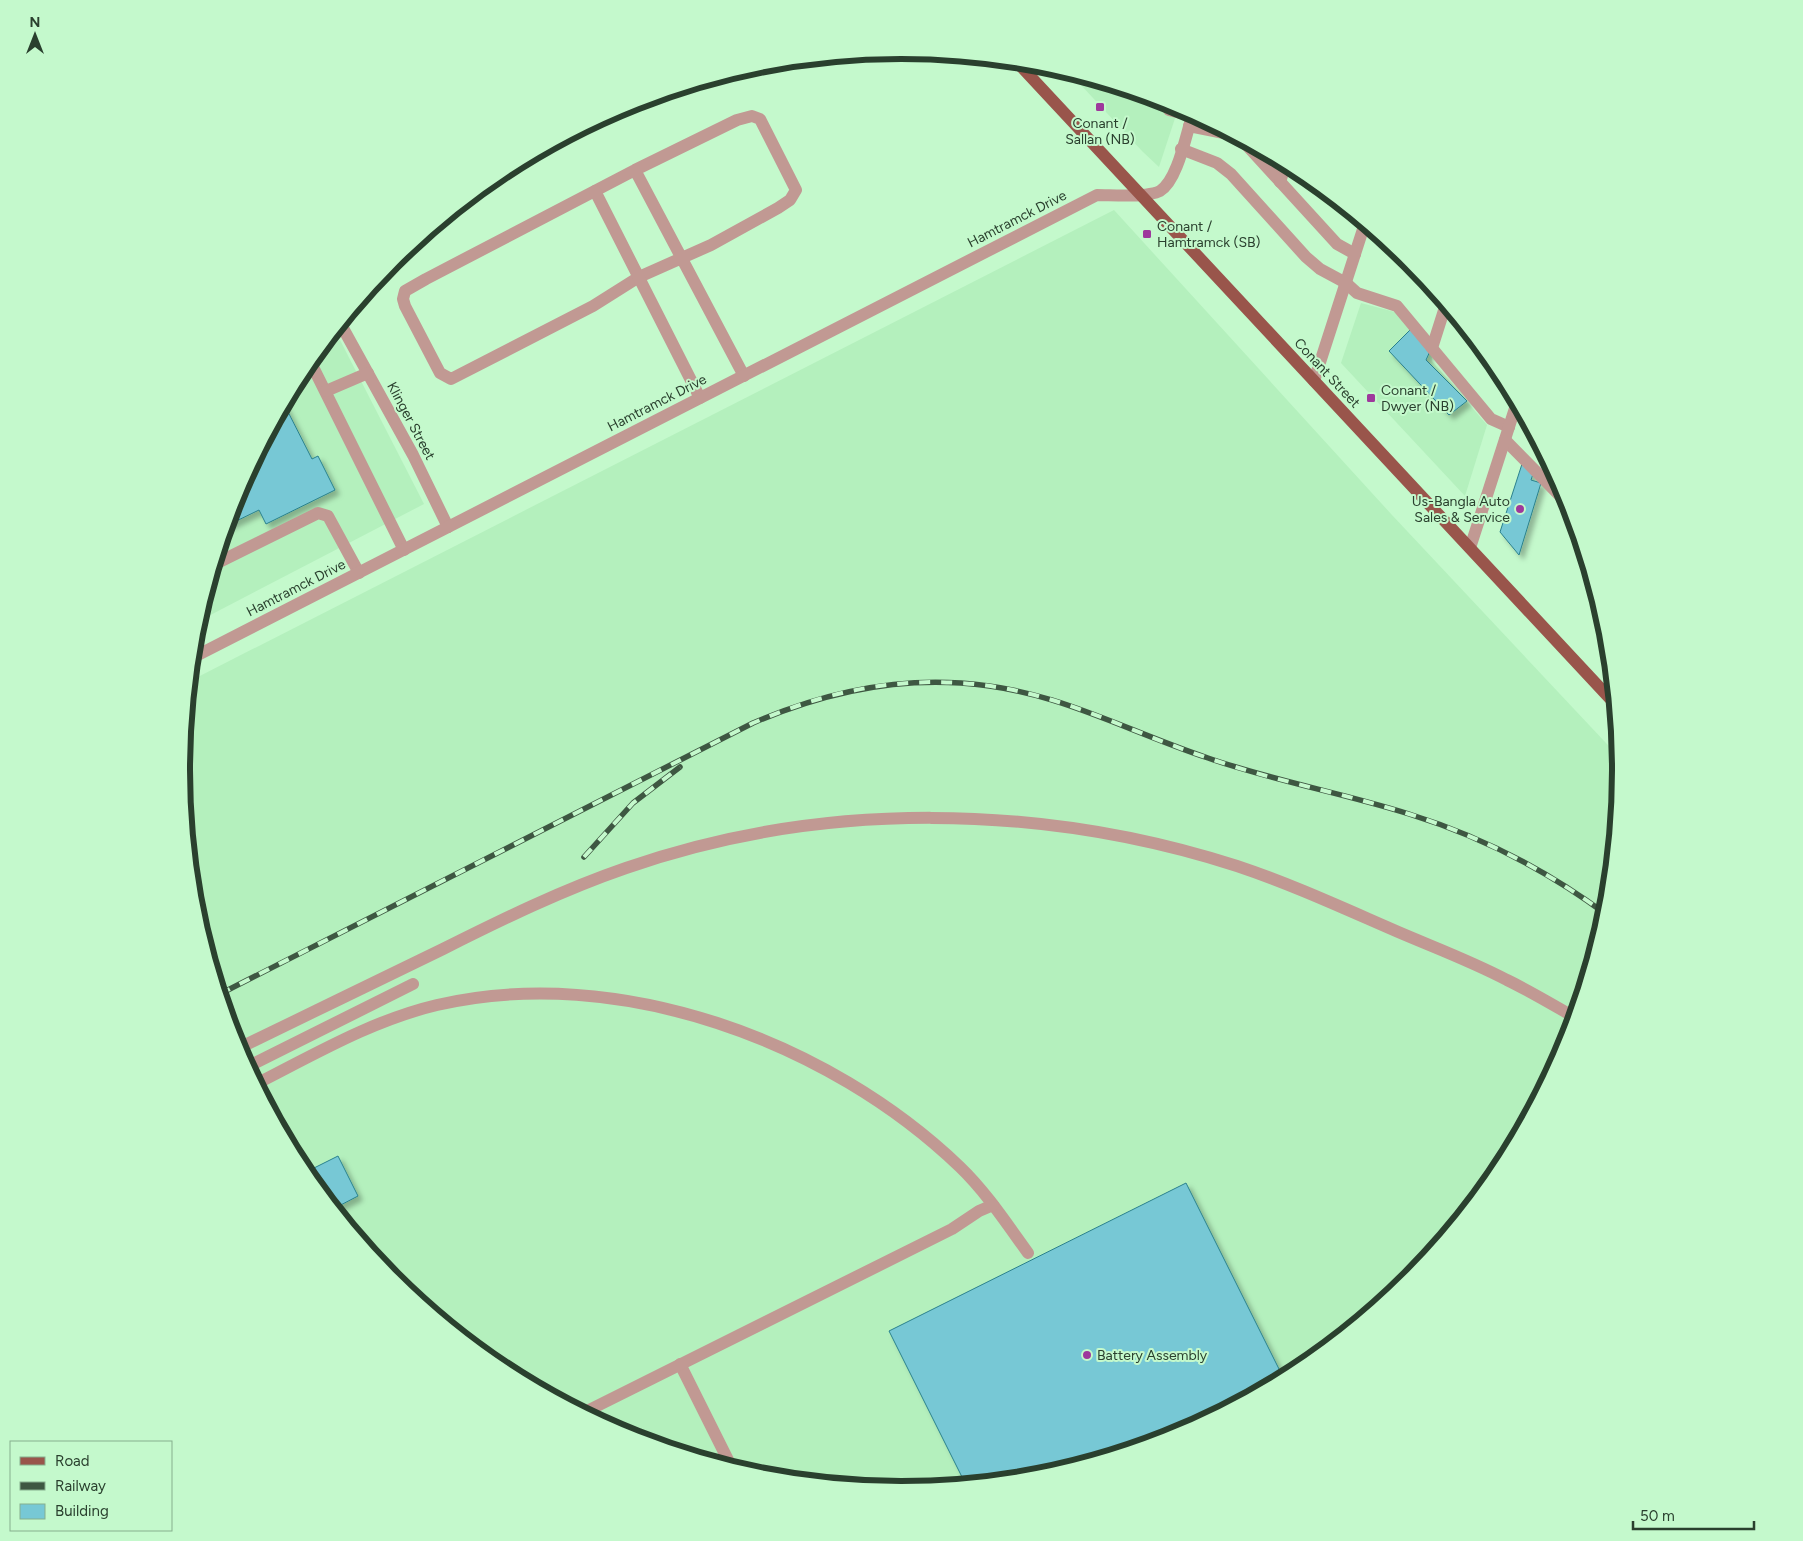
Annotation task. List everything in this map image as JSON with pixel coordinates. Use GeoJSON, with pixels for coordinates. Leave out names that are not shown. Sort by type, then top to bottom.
{"type":"FeatureCollection","features":[{"type":"Feature","properties":{"kind":"main road","name":"Conant Street"},"geometry":{"type":"LineString","coordinates":[[1024,70],[1609,698]]}},
{"type":"Feature","properties":{"kind":"street"},"geometry":{"type":"LineString","coordinates":[[752,116],[760,119],[796,190],[790,200],[711,245],[639,277],[592,306],[451,379],[440,373],[405,306],[403,299],[405,291],[635,170],[737,120],[752,116]]}},
{"type":"Feature","properties":{"kind":"street","name":"Hamtramck Drive"},"geometry":{"type":"LineString","coordinates":[[200,654],[1097,195],[1140,195],[1158,192],[1171,181],[1190,120]]}},
{"type":"Feature","properties":{"kind":"street"},"geometry":{"type":"LineString","coordinates":[[1181,149],[1217,163],[1231,174],[1306,257],[1320,268],[1346,282],[1357,293],[1397,306],[1491,418],[1509,427]]}},
{"type":"Feature","properties":{"kind":"street"},"geometry":{"type":"LineString","coordinates":[[1252,151],[1337,244],[1355,254]]}},
{"type":"Feature","properties":{"kind":"street"},"geometry":{"type":"LineString","coordinates":[[635,170],[744,376]]}},
{"type":"Feature","properties":{"kind":"street"},"geometry":{"type":"LineString","coordinates":[[1280,182],[1284,171]]}},
{"type":"Feature","properties":{"kind":"street"},"geometry":{"type":"LineString","coordinates":[[595,191],[700,398]]}},
{"type":"Feature","properties":{"kind":"street"},"geometry":{"type":"LineString","coordinates":[[1314,381],[1363,229]]}},
{"type":"Feature","properties":{"kind":"street"},"geometry":{"type":"LineString","coordinates":[[1432,348],[1444,310]]}},
{"type":"Feature","properties":{"kind":"street","name":"Klinger Street"},"geometry":{"type":"LineString","coordinates":[[341,332],[368,373],[413,455],[448,527]]}},
{"type":"Feature","properties":{"kind":"street"},"geometry":{"type":"LineString","coordinates":[[314,369],[404,550]]}},
{"type":"Feature","properties":{"kind":"street"},"geometry":{"type":"LineString","coordinates":[[326,391],[368,373]]}},
{"type":"Feature","properties":{"kind":"street"},"geometry":{"type":"LineString","coordinates":[[1470,548],[1515,410]]}},
{"type":"Feature","properties":{"kind":"street"},"geometry":{"type":"LineString","coordinates":[[1505,440],[1556,492]]}},
{"type":"Feature","properties":{"kind":"street"},"geometry":{"type":"LineString","coordinates":[[222,560],[318,513],[328,516],[358,573]]}},
{"type":"Feature","properties":{"kind":"street"},"geometry":{"type":"LineString","coordinates":[[245,1045],[536,903],[627,867],[672,854],[763,833],[848,822],[900,819],[946,818],[1036,823],[1128,838],[1200,855],[1258,874],[1324,900],[1506,979],[1569,1014]]}},
{"type":"Feature","properties":{"kind":"street"},"geometry":{"type":"LineString","coordinates":[[253,1064],[413,984]]}},
{"type":"Feature","properties":{"kind":"street"},"geometry":{"type":"LineString","coordinates":[[261,1081],[375,1024],[436,1005],[497,996],[548,995],[599,998],[649,1005],[699,1017],[747,1033],[794,1052],[840,1076],[882,1103],[923,1134],[961,1168],[993,1205],[1028,1253]]}},
{"type":"Feature","properties":{"kind":"street"},"geometry":{"type":"LineString","coordinates":[[589,1410],[952,1229],[979,1211],[993,1205]]}},
{"type":"Feature","properties":{"kind":"street"},"geometry":{"type":"LineString","coordinates":[[680,1364],[728,1461]]}},
{"type":"Feature","properties":{"kind":"shaded area"},"geometry":{"type":"Polygon","coordinates":[[[1077,81],[1176,114],[1159,167],[1077,81]]]}},
{"type":"Feature","properties":{"kind":"shaded area"},"geometry":{"type":"Polygon","coordinates":[[[1114,210],[1392,515],[1613,750],[1612,817],[1607,863],[1600,909],[1589,955],[1575,999],[1559,1043],[1540,1085],[1518,1126],[1466,1204],[1437,1240],[1371,1306],[1335,1335],[1257,1387],[1216,1409],[1174,1428],[1086,1458],[1040,1469],[948,1481],[855,1481],[809,1476],[763,1469],[717,1458],[673,1444],[629,1428],[587,1409],[546,1387],[468,1335],[432,1306],[366,1240],[337,1204],[285,1126],[263,1085],[244,1043],[214,955],[203,909],[191,817],[191,724],[196,678],[1114,210]]]}},
{"type":"Feature","properties":{"kind":"shaded area"},"geometry":{"type":"Polygon","coordinates":[[[1361,303],[1395,312],[1432,352],[1432,361],[1487,425],[1465,496],[1341,363],[1361,303]]]}},
{"type":"Feature","properties":{"kind":"shaded area"},"geometry":{"type":"Polygon","coordinates":[[[340,340],[424,504],[207,617],[228,542],[244,498],[263,456],[285,415],[332,344],[340,340]]]}},
{"type":"Feature","properties":{"kind":"building"},"geometry":{"type":"Polygon","coordinates":[[[1410,330],[1431,349],[1426,360],[1467,401],[1449,415],[1389,351],[1410,330]]]}},
{"type":"Feature","properties":{"kind":"building"},"geometry":{"type":"Polygon","coordinates":[[[288,411],[312,459],[318,456],[335,490],[266,524],[259,510],[235,521],[263,456],[288,411]]]}},
{"type":"Feature","properties":{"kind":"building"},"geometry":{"type":"Polygon","coordinates":[[[1522,464],[1533,474],[1531,480],[1541,483],[1519,555],[1500,532],[1522,464]]]}},
{"type":"Feature","properties":{"kind":"building"},"geometry":{"type":"Polygon","coordinates":[[[338,1156],[358,1196],[339,1206],[312,1169],[338,1156]]]}},
{"type":"Feature","properties":{"kind":"building","name":"Battery Assembly"},"geometry":{"type":"Polygon","coordinates":[[[1186,1183],[1281,1372],[1216,1409],[1174,1428],[1130,1444],[1086,1458],[1040,1469],[963,1479],[889,1331],[1186,1183]]]}},
{"type":"Feature","properties":{"kind":"railway"},"geometry":{"type":"LineString","coordinates":[[226,991],[753,723],[829,696],[855,690],[907,683],[961,683],[1027,693],[1087,712],[1176,747],[1233,766],[1409,814],[1462,833],[1512,856],[1561,884],[1600,910]]}},
{"type":"Feature","properties":{"kind":"railway"},"geometry":{"type":"LineString","coordinates":[[584,857],[633,803],[680,767]]}},
{"type":"Feature","properties":{"kind":"place","name":"Conant / Sallan (NB)"},"geometry":{"type":"Point","coordinates":[1100,107]}},
{"type":"Feature","properties":{"kind":"place","name":"Conant / Hamtramck (SB)"},"geometry":{"type":"Point","coordinates":[1147,234]}},
{"type":"Feature","properties":{"kind":"place","name":"Conant / Dwyer (NB)"},"geometry":{"type":"Point","coordinates":[1371,398]}},
{"type":"Feature","properties":{"kind":"place","name":"Us-Bangla Auto Sales & Service"},"geometry":{"type":"Point","coordinates":[1520,509]}},
{"type":"Feature","properties":{"kind":"place","name":"Battery Assembly"},"geometry":{"type":"Point","coordinates":[1087,1355]}}]}
